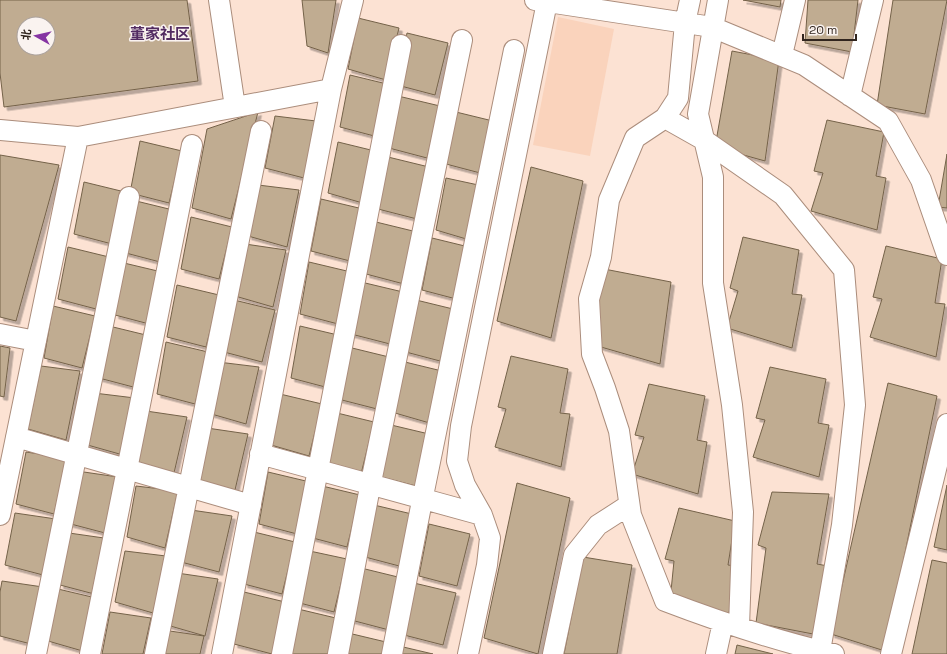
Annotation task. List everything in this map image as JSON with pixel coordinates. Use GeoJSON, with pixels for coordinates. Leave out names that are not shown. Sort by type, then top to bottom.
{"type":"FeatureCollection","features":[{"type":"Feature","properties":{"kind":"street"},"geometry":{"type":"LineString","coordinates":[[219,0],[235,107]]}},
{"type":"Feature","properties":{"kind":"street"},"geometry":{"type":"LineString","coordinates":[[222,654],[331,89],[353,0]]}},
{"type":"Feature","properties":{"kind":"street"},"geometry":{"type":"LineString","coordinates":[[665,118],[704,140],[783,195],[844,270],[855,405],[827,652],[800,646],[665,601],[631,515],[619,431],[592,354],[589,299],[601,257],[609,200],[635,138],[665,118],[678,98],[685,23],[690,0]]}},
{"type":"Feature","properties":{"kind":"street"},"geometry":{"type":"LineString","coordinates":[[716,654],[731,624],[743,512],[732,405],[713,282],[713,177],[698,114],[712,27],[718,0]]}},
{"type":"Feature","properties":{"kind":"street"},"geometry":{"type":"LineString","coordinates":[[782,55],[795,0]]}},
{"type":"Feature","properties":{"kind":"street"},"geometry":{"type":"LineString","coordinates":[[850,96],[873,0]]}},
{"type":"Feature","properties":{"kind":"street"},"geometry":{"type":"LineString","coordinates":[[468,654],[487,565],[490,538],[482,514],[465,485],[456,461],[461,426],[541,1],[712,27],[804,65],[888,121],[921,180],[947,255]]}},
{"type":"Feature","properties":{"kind":"street"},"geometry":{"type":"LineString","coordinates":[[338,654],[371,484],[462,40]]}},
{"type":"Feature","properties":{"kind":"street"},"geometry":{"type":"LineString","coordinates":[[282,654],[401,45]]}},
{"type":"Feature","properties":{"kind":"street"},"geometry":{"type":"LineString","coordinates":[[392,654],[422,498],[514,50]]}},
{"type":"Feature","properties":{"kind":"street"},"geometry":{"type":"LineString","coordinates":[[0,130],[78,137],[331,89]]}},
{"type":"Feature","properties":{"kind":"street"},"geometry":{"type":"LineString","coordinates":[[155,654],[260,131]]}},
{"type":"Feature","properties":{"kind":"street"},"geometry":{"type":"LineString","coordinates":[[0,515],[78,137]]}},
{"type":"Feature","properties":{"kind":"street"},"geometry":{"type":"LineString","coordinates":[[90,654],[192,145]]}},
{"type":"Feature","properties":{"kind":"street"},"geometry":{"type":"LineString","coordinates":[[36,654],[129,197]]}},
{"type":"Feature","properties":{"kind":"street"},"geometry":{"type":"LineString","coordinates":[[0,334],[36,342]]}},
{"type":"Feature","properties":{"kind":"street"},"geometry":{"type":"LineString","coordinates":[[890,654],[947,424]]}},
{"type":"Feature","properties":{"kind":"street"},"geometry":{"type":"LineString","coordinates":[[16,437],[251,505]]}},
{"type":"Feature","properties":{"kind":"street"},"geometry":{"type":"LineString","coordinates":[[260,454],[482,514]]}},
{"type":"Feature","properties":{"kind":"street"},"geometry":{"type":"LineString","coordinates":[[553,654],[574,555],[598,525],[629,505]]}},
{"type":"Feature","properties":{"kind":"shaded area"},"geometry":{"type":"Polygon","coordinates":[[[558,17],[614,29],[590,156],[533,145],[558,17]]]}},
{"type":"Feature","properties":{"kind":"building"},"geometry":{"type":"Polygon","coordinates":[[[0,0],[187,0],[198,81],[4,107],[0,73],[0,0]]]}},
{"type":"Feature","properties":{"kind":"building"},"geometry":{"type":"Polygon","coordinates":[[[302,0],[336,0],[328,53],[307,46],[302,0]]]}},
{"type":"Feature","properties":{"kind":"building"},"geometry":{"type":"Polygon","coordinates":[[[743,0],[781,0],[780,7],[743,0]]]}},
{"type":"Feature","properties":{"kind":"building"},"geometry":{"type":"Polygon","coordinates":[[[808,0],[858,0],[852,52],[805,43],[808,0]]]}},
{"type":"Feature","properties":{"kind":"building"},"geometry":{"type":"Polygon","coordinates":[[[893,0],[947,0],[925,114],[877,105],[893,0]]]}},
{"type":"Feature","properties":{"kind":"building"},"geometry":{"type":"Polygon","coordinates":[[[358,18],[399,28],[386,80],[348,69],[358,18]]]}},
{"type":"Feature","properties":{"kind":"building"},"geometry":{"type":"Polygon","coordinates":[[[407,33],[448,43],[435,95],[397,85],[407,33]]]}},
{"type":"Feature","properties":{"kind":"building"},"geometry":{"type":"Polygon","coordinates":[[[732,51],[779,60],[765,161],[715,147],[732,51]]]}},
{"type":"Feature","properties":{"kind":"building"},"geometry":{"type":"Polygon","coordinates":[[[350,75],[391,85],[378,137],[340,127],[350,75]]]}},
{"type":"Feature","properties":{"kind":"building"},"geometry":{"type":"Polygon","coordinates":[[[398,96],[440,106],[427,158],[389,148],[398,96]]]}},
{"type":"Feature","properties":{"kind":"building"},"geometry":{"type":"Polygon","coordinates":[[[258,112],[231,219],[192,208],[207,129],[258,112]]]}},
{"type":"Feature","properties":{"kind":"building"},"geometry":{"type":"Polygon","coordinates":[[[456,112],[497,122],[484,174],[446,164],[456,112]]]}},
{"type":"Feature","properties":{"kind":"building"},"geometry":{"type":"Polygon","coordinates":[[[275,116],[316,121],[304,178],[265,168],[275,116]]]}},
{"type":"Feature","properties":{"kind":"building"},"geometry":{"type":"Polygon","coordinates":[[[827,120],[884,132],[876,176],[886,178],[877,230],[811,211],[823,173],[814,171],[827,120]]]}},
{"type":"Feature","properties":{"kind":"building"},"geometry":{"type":"Polygon","coordinates":[[[140,141],[182,151],[169,203],[130,193],[140,141]]]}},
{"type":"Feature","properties":{"kind":"building"},"geometry":{"type":"Polygon","coordinates":[[[338,142],[379,152],[366,204],[328,193],[338,142]]]}},
{"type":"Feature","properties":{"kind":"building"},"geometry":{"type":"Polygon","coordinates":[[[947,154],[947,208],[938,207],[947,154]]]}},
{"type":"Feature","properties":{"kind":"building"},"geometry":{"type":"Polygon","coordinates":[[[0,155],[59,165],[16,321],[0,317],[0,155]]]}},
{"type":"Feature","properties":{"kind":"building"},"geometry":{"type":"Polygon","coordinates":[[[388,157],[429,167],[417,219],[378,209],[388,157]]]}},
{"type":"Feature","properties":{"kind":"building"},"geometry":{"type":"Polygon","coordinates":[[[531,167],[583,181],[551,338],[497,321],[531,167]]]}},
{"type":"Feature","properties":{"kind":"building"},"geometry":{"type":"Polygon","coordinates":[[[446,178],[483,186],[473,241],[436,230],[446,178]]]}},
{"type":"Feature","properties":{"kind":"building"},"geometry":{"type":"Polygon","coordinates":[[[84,182],[125,192],[112,244],[74,234],[84,182]]]}},
{"type":"Feature","properties":{"kind":"building"},"geometry":{"type":"Polygon","coordinates":[[[258,185],[299,190],[287,247],[248,236],[258,185]]]}},
{"type":"Feature","properties":{"kind":"building"},"geometry":{"type":"Polygon","coordinates":[[[321,199],[363,209],[350,261],[311,251],[321,199]]]}},
{"type":"Feature","properties":{"kind":"building"},"geometry":{"type":"Polygon","coordinates":[[[132,200],[173,210],[160,262],[122,252],[132,200]]]}},
{"type":"Feature","properties":{"kind":"building"},"geometry":{"type":"Polygon","coordinates":[[[191,217],[232,227],[219,279],[181,269],[191,217]]]}},
{"type":"Feature","properties":{"kind":"building"},"geometry":{"type":"Polygon","coordinates":[[[376,222],[417,232],[404,284],[366,274],[376,222]]]}},
{"type":"Feature","properties":{"kind":"building"},"geometry":{"type":"Polygon","coordinates":[[[743,237],[799,250],[792,294],[802,295],[792,348],[727,328],[738,291],[730,288],[743,237]]]}},
{"type":"Feature","properties":{"kind":"building"},"geometry":{"type":"Polygon","coordinates":[[[432,238],[473,248],[460,300],[422,290],[432,238]]]}},
{"type":"Feature","properties":{"kind":"building"},"geometry":{"type":"Polygon","coordinates":[[[245,244],[286,250],[273,307],[235,296],[245,244]]]}},
{"type":"Feature","properties":{"kind":"building"},"geometry":{"type":"Polygon","coordinates":[[[886,246],[942,259],[935,303],[945,304],[936,357],[870,337],[882,299],[873,297],[886,246]]]}},
{"type":"Feature","properties":{"kind":"building"},"geometry":{"type":"Polygon","coordinates":[[[68,247],[109,257],[96,309],[58,299],[68,247]]]}},
{"type":"Feature","properties":{"kind":"building"},"geometry":{"type":"Polygon","coordinates":[[[309,262],[351,272],[338,324],[300,314],[309,262]]]}},
{"type":"Feature","properties":{"kind":"building"},"geometry":{"type":"Polygon","coordinates":[[[124,263],[166,273],[153,325],[115,315],[124,263]]]}},
{"type":"Feature","properties":{"kind":"building"},"geometry":{"type":"Polygon","coordinates":[[[599,268],[671,282],[660,364],[594,345],[599,268]]]}},
{"type":"Feature","properties":{"kind":"building"},"geometry":{"type":"Polygon","coordinates":[[[361,282],[403,292],[390,344],[351,334],[361,282]]]}},
{"type":"Feature","properties":{"kind":"building"},"geometry":{"type":"Polygon","coordinates":[[[177,285],[219,295],[206,347],[167,337],[177,285]]]}},
{"type":"Feature","properties":{"kind":"building"},"geometry":{"type":"Polygon","coordinates":[[[412,299],[453,309],[440,361],[402,351],[412,299]]]}},
{"type":"Feature","properties":{"kind":"building"},"geometry":{"type":"Polygon","coordinates":[[[234,300],[275,310],[262,362],[224,352],[234,300]]]}},
{"type":"Feature","properties":{"kind":"building"},"geometry":{"type":"Polygon","coordinates":[[[53,306],[95,316],[82,368],[44,358],[53,306]]]}},
{"type":"Feature","properties":{"kind":"building"},"geometry":{"type":"Polygon","coordinates":[[[109,326],[150,336],[137,388],[99,378],[109,326]]]}},
{"type":"Feature","properties":{"kind":"building"},"geometry":{"type":"Polygon","coordinates":[[[300,326],[342,336],[329,388],[291,378],[300,326]]]}},
{"type":"Feature","properties":{"kind":"building"},"geometry":{"type":"Polygon","coordinates":[[[166,342],[208,352],[195,404],[157,394],[166,342]]]}},
{"type":"Feature","properties":{"kind":"building"},"geometry":{"type":"Polygon","coordinates":[[[0,346],[10,348],[4,397],[0,396],[0,346]]]}},
{"type":"Feature","properties":{"kind":"building"},"geometry":{"type":"Polygon","coordinates":[[[348,347],[389,357],[377,409],[338,399],[348,347]]]}},
{"type":"Feature","properties":{"kind":"building"},"geometry":{"type":"Polygon","coordinates":[[[511,356],[568,369],[560,413],[570,414],[561,467],[495,447],[506,409],[498,407],[511,356]]]}},
{"type":"Feature","properties":{"kind":"building"},"geometry":{"type":"Polygon","coordinates":[[[218,362],[259,367],[246,424],[208,413],[218,362]]]}},
{"type":"Feature","properties":{"kind":"building"},"geometry":{"type":"Polygon","coordinates":[[[405,362],[446,372],[433,424],[395,413],[405,362]]]}},
{"type":"Feature","properties":{"kind":"building"},"geometry":{"type":"Polygon","coordinates":[[[41,366],[80,371],[66,440],[28,429],[41,366]]]}},
{"type":"Feature","properties":{"kind":"building"},"geometry":{"type":"Polygon","coordinates":[[[770,367],[826,379],[818,423],[829,425],[819,477],[753,457],[765,420],[756,418],[770,367]]]}},
{"type":"Feature","properties":{"kind":"building"},"geometry":{"type":"Polygon","coordinates":[[[888,383],[937,396],[885,651],[831,634],[888,383]]]}},
{"type":"Feature","properties":{"kind":"building"},"geometry":{"type":"Polygon","coordinates":[[[649,384],[705,396],[697,440],[707,442],[698,494],[632,474],[644,437],[635,435],[649,384]]]}},
{"type":"Feature","properties":{"kind":"building"},"geometry":{"type":"Polygon","coordinates":[[[94,393],[135,398],[123,455],[84,444],[94,393]]]}},
{"type":"Feature","properties":{"kind":"building"},"geometry":{"type":"Polygon","coordinates":[[[280,394],[322,404],[309,456],[271,445],[280,394]]]}},
{"type":"Feature","properties":{"kind":"building"},"geometry":{"type":"Polygon","coordinates":[[[146,411],[187,417],[174,473],[136,463],[146,411]]]}},
{"type":"Feature","properties":{"kind":"building"},"geometry":{"type":"Polygon","coordinates":[[[333,412],[374,422],[361,474],[323,464],[333,412]]]}},
{"type":"Feature","properties":{"kind":"building"},"geometry":{"type":"Polygon","coordinates":[[[387,424],[429,434],[416,486],[377,476],[387,424]]]}},
{"type":"Feature","properties":{"kind":"building"},"geometry":{"type":"Polygon","coordinates":[[[207,428],[248,434],[235,490],[197,480],[207,428]]]}},
{"type":"Feature","properties":{"kind":"building"},"geometry":{"type":"Polygon","coordinates":[[[26,452],[67,458],[54,514],[16,504],[26,452]]]}},
{"type":"Feature","properties":{"kind":"building"},"geometry":{"type":"Polygon","coordinates":[[[77,471],[118,477],[105,533],[67,523],[77,471]]]}},
{"type":"Feature","properties":{"kind":"building"},"geometry":{"type":"Polygon","coordinates":[[[268,472],[310,482],[297,534],[259,524],[268,472]]]}},
{"type":"Feature","properties":{"kind":"building"},"geometry":{"type":"Polygon","coordinates":[[[517,483],[570,498],[538,654],[484,638],[517,483]]]}},
{"type":"Feature","properties":{"kind":"building"},"geometry":{"type":"Polygon","coordinates":[[[318,485],[360,495],[347,547],[309,537],[318,485]]]}},
{"type":"Feature","properties":{"kind":"building"},"geometry":{"type":"Polygon","coordinates":[[[947,485],[947,550],[934,547],[947,485]]]}},
{"type":"Feature","properties":{"kind":"building"},"geometry":{"type":"Polygon","coordinates":[[[136,486],[178,491],[165,548],[127,537],[136,486]]]}},
{"type":"Feature","properties":{"kind":"building"},"geometry":{"type":"Polygon","coordinates":[[[772,492],[829,494],[817,564],[828,566],[813,634],[756,623],[766,548],[758,545],[772,492]]]}},
{"type":"Feature","properties":{"kind":"building"},"geometry":{"type":"Polygon","coordinates":[[[374,505],[416,515],[403,567],[365,557],[374,505]]]}},
{"type":"Feature","properties":{"kind":"building"},"geometry":{"type":"Polygon","coordinates":[[[679,508],[735,521],[728,565],[738,566],[728,618],[670,601],[674,561],[665,559],[679,508]]]}},
{"type":"Feature","properties":{"kind":"building"},"geometry":{"type":"Polygon","coordinates":[[[191,510],[232,516],[219,572],[181,562],[191,510]]]}},
{"type":"Feature","properties":{"kind":"building"},"geometry":{"type":"Polygon","coordinates":[[[15,513],[56,519],[43,575],[5,565],[15,513]]]}},
{"type":"Feature","properties":{"kind":"building"},"geometry":{"type":"Polygon","coordinates":[[[429,524],[470,534],[457,586],[419,576],[429,524]]]}},
{"type":"Feature","properties":{"kind":"building"},"geometry":{"type":"Polygon","coordinates":[[[254,532],[295,542],[282,594],[244,584],[254,532]]]}},
{"type":"Feature","properties":{"kind":"building"},"geometry":{"type":"Polygon","coordinates":[[[69,533],[111,539],[98,595],[60,585],[69,533]]]}},
{"type":"Feature","properties":{"kind":"building"},"geometry":{"type":"Polygon","coordinates":[[[305,550],[347,559],[334,612],[296,602],[305,550]]]}},
{"type":"Feature","properties":{"kind":"building"},"geometry":{"type":"Polygon","coordinates":[[[125,551],[166,556],[153,613],[115,602],[125,551]]]}},
{"type":"Feature","properties":{"kind":"building"},"geometry":{"type":"Polygon","coordinates":[[[583,557],[632,565],[617,654],[564,654],[583,557]]]}},
{"type":"Feature","properties":{"kind":"building"},"geometry":{"type":"Polygon","coordinates":[[[932,560],[947,563],[947,654],[912,654],[932,560]]]}},
{"type":"Feature","properties":{"kind":"building"},"geometry":{"type":"Polygon","coordinates":[[[361,568],[402,578],[389,630],[351,620],[361,568]]]}},
{"type":"Feature","properties":{"kind":"building"},"geometry":{"type":"Polygon","coordinates":[[[177,573],[218,579],[205,636],[167,625],[177,573]]]}},
{"type":"Feature","properties":{"kind":"building"},"geometry":{"type":"Polygon","coordinates":[[[2,581],[43,587],[31,644],[0,636],[0,592],[2,581]]]}},
{"type":"Feature","properties":{"kind":"building"},"geometry":{"type":"Polygon","coordinates":[[[414,583],[456,593],[443,645],[404,635],[414,583]]]}},
{"type":"Feature","properties":{"kind":"building"},"geometry":{"type":"Polygon","coordinates":[[[58,589],[96,598],[86,652],[48,641],[58,589]]]}},
{"type":"Feature","properties":{"kind":"building"},"geometry":{"type":"Polygon","coordinates":[[[244,592],[285,602],[272,654],[234,644],[244,592]]]}},
{"type":"Feature","properties":{"kind":"building"},"geometry":{"type":"Polygon","coordinates":[[[298,609],[340,619],[331,654],[290,654],[298,609]]]}},
{"type":"Feature","properties":{"kind":"building"},"geometry":{"type":"Polygon","coordinates":[[[110,612],[151,618],[143,654],[102,654],[110,612]]]}},
{"type":"Feature","properties":{"kind":"building"},"geometry":{"type":"Polygon","coordinates":[[[163,630],[204,636],[200,654],[158,654],[163,630]]]}},
{"type":"Feature","properties":{"kind":"building"},"geometry":{"type":"Polygon","coordinates":[[[344,632],[386,642],[383,654],[340,654],[344,632]]]}},
{"type":"Feature","properties":{"kind":"building"},"geometry":{"type":"Polygon","coordinates":[[[737,645],[773,654],[735,654],[737,645]]]}},
{"type":"Feature","properties":{"kind":"building"},"geometry":{"type":"Polygon","coordinates":[[[399,646],[433,654],[397,654],[399,646]]]}},
{"type":"Feature","properties":{"kind":"district","name":"董家社区"},"geometry":{"type":"Point","coordinates":[160,33]}}]}
